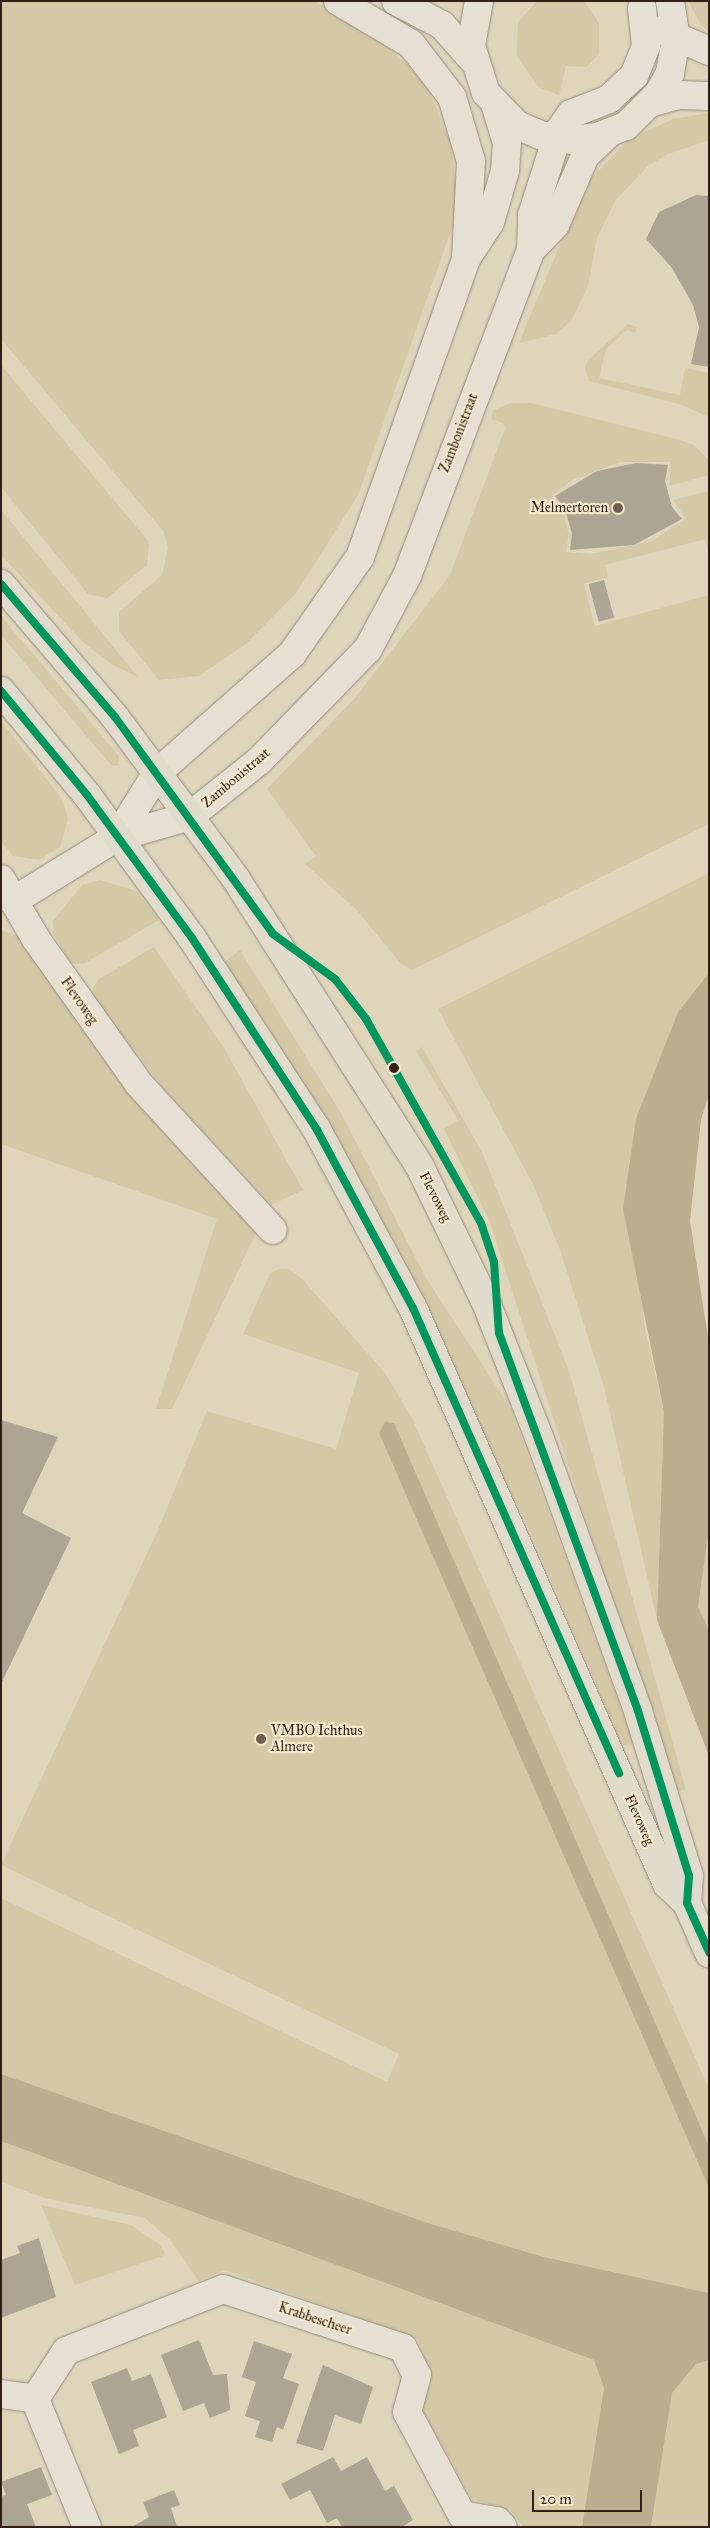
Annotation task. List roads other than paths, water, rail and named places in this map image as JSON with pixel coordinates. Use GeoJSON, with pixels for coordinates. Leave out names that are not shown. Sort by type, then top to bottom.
{"type":"FeatureCollection","features":[{"type":"Feature","properties":{"kind":"main road","name":"Flevoweg"},"geometry":{"type":"LineString","coordinates":[[1,584],[157,773],[190,816],[358,1067],[453,1232],[517,1376],[651,1760],[689,1876],[687,1903]]}},
{"type":"Feature","properties":{"kind":"main road","name":"Flevoweg"},"geometry":{"type":"LineString","coordinates":[[1,691],[117,837],[192,938],[317,1130],[413,1308],[667,1884],[687,1903],[709,1953]]}},
{"type":"Feature","properties":{"kind":"street"},"geometry":{"type":"LineString","coordinates":[[338,1],[411,44],[452,97],[467,134],[471,161],[466,259]]}},
{"type":"Feature","properties":{"kind":"street"},"geometry":{"type":"LineString","coordinates":[[396,1],[442,25],[473,60]]}},
{"type":"Feature","properties":{"kind":"street"},"geometry":{"type":"LineString","coordinates":[[479,1],[470,33],[473,60],[480,84],[496,106],[517,124],[558,139],[609,133]]}},
{"type":"Feature","properties":{"kind":"street"},"geometry":{"type":"LineString","coordinates":[[653,102],[670,72],[676,39],[670,1]]}},
{"type":"Feature","properties":{"kind":"street"},"geometry":{"type":"LineString","coordinates":[[640,4],[676,39],[709,51]]}},
{"type":"Feature","properties":{"kind":"street","name":"Zambonistraat"},"geometry":{"type":"LineString","coordinates":[[117,837],[190,816],[230,787],[323,698],[380,630],[406,576],[531,250],[532,214],[558,139],[571,114],[609,99],[634,76],[646,46],[640,4]]}},
{"type":"Feature","properties":{"kind":"street"},"geometry":{"type":"LineString","coordinates":[[653,102],[679,95],[709,96]]}},
{"type":"Feature","properties":{"kind":"street","name":"Zambonistraat"},"geometry":{"type":"LineString","coordinates":[[531,250],[555,225],[585,156],[609,133],[653,102]]}},
{"type":"Feature","properties":{"kind":"street"},"geometry":{"type":"LineString","coordinates":[[117,837],[157,773],[292,654],[345,584],[371,531],[466,259],[490,222],[505,171],[508,143],[496,106]]}},
{"type":"Feature","properties":{"kind":"street","name":"Flevoweg"},"geometry":{"type":"LineString","coordinates":[[117,837],[7,890],[139,1084],[273,1230]]}},
{"type":"Feature","properties":{"kind":"street","name":"Krabbescheer"},"geometry":{"type":"LineString","coordinates":[[34,2398],[66,2351],[223,2289],[403,2348],[418,2375],[407,2412],[462,2515],[497,2521],[503,2527]]}},
{"type":"Feature","properties":{"kind":"street"},"geometry":{"type":"LineString","coordinates":[[1,2394],[34,2398],[87,2527]]}},
{"type":"Feature","properties":{"kind":"place","name":"Melmertoren"},"geometry":{"type":"Point","coordinates":[618,508]}},
{"type":"Feature","properties":{"kind":"place","name":"VMBO Ichthus Almere"},"geometry":{"type":"Point","coordinates":[261,1739]}}]}
